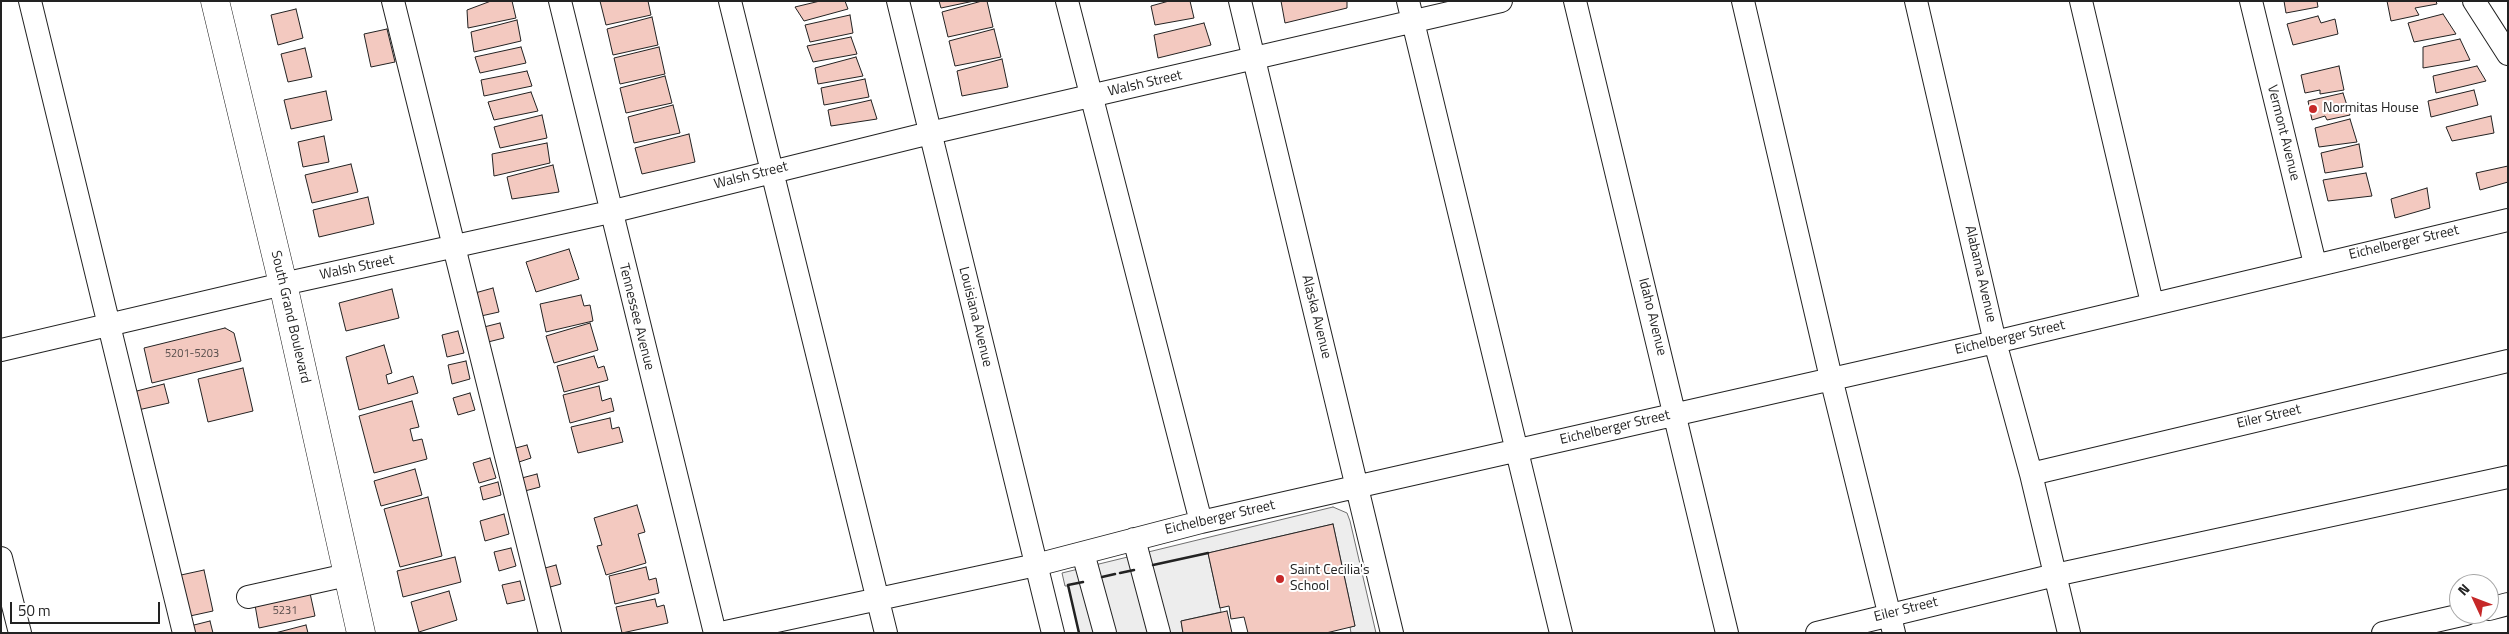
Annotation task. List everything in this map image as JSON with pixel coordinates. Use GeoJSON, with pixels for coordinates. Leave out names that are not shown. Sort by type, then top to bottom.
{"type":"FeatureCollection","features":[{"type":"Feature","properties":{"kind":"main road","name":"South Grand Boulevard"},"geometry":{"type":"LineString","coordinates":[[215,1],[283,284],[361,633]]}},
{"type":"Feature","properties":{"kind":"street"},"geometry":{"type":"LineString","coordinates":[[30,1],[184,633]]}},
{"type":"Feature","properties":{"kind":"street"},"geometry":{"type":"LineString","coordinates":[[393,1],[550,633]]}},
{"type":"Feature","properties":{"kind":"street","name":"Tennessee Avenue"},"geometry":{"type":"LineString","coordinates":[[560,1],[610,212],[715,633]]}},
{"type":"Feature","properties":{"kind":"street"},"geometry":{"type":"LineString","coordinates":[[730,1],[886,633]]}},
{"type":"Feature","properties":{"kind":"street","name":"Louisiana Avenue"},"geometry":{"type":"LineString","coordinates":[[898,1],[1053,633]]}},
{"type":"Feature","properties":{"kind":"street"},"geometry":{"type":"LineString","coordinates":[[1067,1],[1090,97],[1201,522]]}},
{"type":"Feature","properties":{"kind":"street","name":"Alaska Avenue"},"geometry":{"type":"LineString","coordinates":[[1240,1],[1392,633]]}},
{"type":"Feature","properties":{"kind":"street","name":"Walsh Street"},"geometry":{"type":"LineString","coordinates":[[1,350],[283,284],[610,212],[930,133],[1254,59],[1411,11],[1501,1]]}},
{"type":"Feature","properties":{"kind":"street","name":"Idaho Avenue"},"geometry":{"type":"LineString","coordinates":[[1575,1],[1727,633]]}},
{"type":"Feature","properties":{"kind":"street"},"geometry":{"type":"LineString","coordinates":[[1743,1],[1831,378],[1892,623]]}},
{"type":"Feature","properties":{"kind":"street","name":"Alabama Avenue"},"geometry":{"type":"LineString","coordinates":[[1916,1],[1995,342],[2031,474],[2069,633]]}},
{"type":"Feature","properties":{"kind":"street"},"geometry":{"type":"LineString","coordinates":[[2081,1],[2152,304]]}},
{"type":"Feature","properties":{"kind":"street","name":"Vermont Avenue"},"geometry":{"type":"LineString","coordinates":[[2251,1],[2315,264]]}},
{"type":"Feature","properties":{"kind":"street"},"geometry":{"type":"LineString","coordinates":[[2474,1],[2504,41]]}},
{"type":"Feature","properties":{"kind":"street"},"geometry":{"type":"LineString","coordinates":[[1411,11],[1561,633]]}},
{"type":"Feature","properties":{"kind":"street","name":"Eichelberger Street"},"geometry":{"type":"LineString","coordinates":[[721,633],[1036,565],[1201,522],[1675,413],[1995,342],[2315,264],[2508,220]]}},
{"type":"Feature","properties":{"kind":"street","name":"Eiler Street"},"geometry":{"type":"LineString","coordinates":[[2031,474],[2508,361]]}},
{"type":"Feature","properties":{"kind":"street","name":"Eiler Street"},"geometry":{"type":"LineString","coordinates":[[1817,633],[1892,623],[2055,575],[2508,477]]}},
{"type":"Feature","properties":{"kind":"street"},"geometry":{"type":"LineString","coordinates":[[1134,540],[1160,633]]}},
{"type":"Feature","properties":{"kind":"street"},"geometry":{"type":"LineString","coordinates":[[1082,553],[1105,633]]}},
{"type":"Feature","properties":{"kind":"street"},"geometry":{"type":"LineString","coordinates":[[1,558],[20,633]]}},
{"type":"Feature","properties":{"kind":"street"},"geometry":{"type":"LineString","coordinates":[[248,597],[347,575]]}},
{"type":"Feature","properties":{"kind":"street"},"geometry":{"type":"LineString","coordinates":[[2383,633],[2449,618]]}},
{"type":"Feature","properties":{"kind":"shaded area"},"geometry":{"type":"Polygon","coordinates":[[[1333,507],[1347,513],[1350,521],[1376,633],[1351,633],[1350,627],[1355,626],[1333,524],[1208,553],[1221,612],[1181,621],[1183,633],[1079,633],[1068,586],[1065,586],[1062,573],[1333,507]]]}},
{"type":"Feature","properties":{"kind":"building"},"geometry":{"type":"Polygon","coordinates":[[[491,1],[512,1],[516,18],[468,28],[467,10],[491,1]]]}},
{"type":"Feature","properties":{"kind":"building"},"geometry":{"type":"Polygon","coordinates":[[[600,1],[648,1],[651,15],[606,25],[600,1]]]}},
{"type":"Feature","properties":{"kind":"building"},"geometry":{"type":"Polygon","coordinates":[[[820,1],[845,1],[848,9],[804,21],[795,7],[820,1]]]}},
{"type":"Feature","properties":{"kind":"building"},"geometry":{"type":"Polygon","coordinates":[[[939,1],[974,1],[941,8],[939,1]]]}},
{"type":"Feature","properties":{"kind":"building"},"geometry":{"type":"Polygon","coordinates":[[[987,1],[993,27],[948,37],[942,12],[987,1]]]}},
{"type":"Feature","properties":{"kind":"building"},"geometry":{"type":"Polygon","coordinates":[[[1169,1],[1190,1],[1194,18],[1155,25],[1151,6],[1169,1]]]}},
{"type":"Feature","properties":{"kind":"building"},"geometry":{"type":"Polygon","coordinates":[[[1281,1],[1347,1],[1347,8],[1285,23],[1281,1]]]}},
{"type":"Feature","properties":{"kind":"building"},"geometry":{"type":"Polygon","coordinates":[[[2284,1],[2317,1],[2318,7],[2286,13],[2284,1]]]}},
{"type":"Feature","properties":{"kind":"building"},"geometry":{"type":"Polygon","coordinates":[[[2387,1],[2436,1],[2437,4],[2415,8],[2419,15],[2391,21],[2387,1]]]}},
{"type":"Feature","properties":{"kind":"building"},"geometry":{"type":"Polygon","coordinates":[[[296,9],[303,38],[278,45],[271,15],[296,9]]]}},
{"type":"Feature","properties":{"kind":"building"},"geometry":{"type":"Polygon","coordinates":[[[2443,14],[2456,34],[2414,42],[2408,23],[2443,14]]]}},
{"type":"Feature","properties":{"kind":"building"},"geometry":{"type":"Polygon","coordinates":[[[850,15],[853,33],[810,42],[805,25],[850,15]]]}},
{"type":"Feature","properties":{"kind":"building"},"geometry":{"type":"Polygon","coordinates":[[[2318,16],[2321,23],[2335,19],[2338,34],[2293,45],[2287,24],[2318,16]]]}},
{"type":"Feature","properties":{"kind":"building"},"geometry":{"type":"Polygon","coordinates":[[[652,17],[658,45],[613,55],[607,29],[652,17]]]}},
{"type":"Feature","properties":{"kind":"building"},"geometry":{"type":"Polygon","coordinates":[[[517,20],[521,41],[474,52],[471,32],[517,20]]]}},
{"type":"Feature","properties":{"kind":"building"},"geometry":{"type":"Polygon","coordinates":[[[1204,23],[1211,45],[1158,58],[1154,35],[1204,23]]]}},
{"type":"Feature","properties":{"kind":"building"},"geometry":{"type":"Polygon","coordinates":[[[387,29],[395,62],[371,67],[364,34],[387,29]]]}},
{"type":"Feature","properties":{"kind":"building"},"geometry":{"type":"Polygon","coordinates":[[[994,29],[1001,57],[955,66],[949,41],[994,29]]]}},
{"type":"Feature","properties":{"kind":"building"},"geometry":{"type":"Polygon","coordinates":[[[851,37],[857,54],[813,62],[807,46],[851,37]]]}},
{"type":"Feature","properties":{"kind":"building"},"geometry":{"type":"Polygon","coordinates":[[[2460,39],[2470,60],[2423,68],[2423,47],[2460,39]]]}},
{"type":"Feature","properties":{"kind":"building"},"geometry":{"type":"Polygon","coordinates":[[[521,47],[526,63],[480,73],[475,57],[521,47]]]}},
{"type":"Feature","properties":{"kind":"building"},"geometry":{"type":"Polygon","coordinates":[[[659,47],[665,74],[620,84],[614,58],[659,47]]]}},
{"type":"Feature","properties":{"kind":"building"},"geometry":{"type":"Polygon","coordinates":[[[305,48],[312,77],[288,82],[281,54],[305,48]]]}},
{"type":"Feature","properties":{"kind":"building"},"geometry":{"type":"Polygon","coordinates":[[[856,57],[863,76],[818,84],[815,68],[856,57]]]}},
{"type":"Feature","properties":{"kind":"building"},"geometry":{"type":"Polygon","coordinates":[[[1002,59],[1008,87],[962,96],[957,71],[1002,59]]]}},
{"type":"Feature","properties":{"kind":"building"},"geometry":{"type":"Polygon","coordinates":[[[2339,66],[2344,90],[2320,94],[2320,90],[2305,93],[2301,75],[2339,66]]]}},
{"type":"Feature","properties":{"kind":"building"},"geometry":{"type":"Polygon","coordinates":[[[2477,66],[2486,81],[2436,93],[2433,76],[2477,66]]]}},
{"type":"Feature","properties":{"kind":"building"},"geometry":{"type":"Polygon","coordinates":[[[527,71],[532,86],[484,96],[481,80],[527,71]]]}},
{"type":"Feature","properties":{"kind":"building"},"geometry":{"type":"Polygon","coordinates":[[[665,76],[672,103],[626,113],[620,88],[665,76]]]}},
{"type":"Feature","properties":{"kind":"building"},"geometry":{"type":"Polygon","coordinates":[[[865,79],[869,97],[824,105],[821,88],[865,79]]]}},
{"type":"Feature","properties":{"kind":"building"},"geometry":{"type":"Polygon","coordinates":[[[2474,90],[2478,105],[2431,117],[2428,101],[2474,90]]]}},
{"type":"Feature","properties":{"kind":"building"},"geometry":{"type":"Polygon","coordinates":[[[326,91],[332,120],[291,129],[284,100],[326,91]]]}},
{"type":"Feature","properties":{"kind":"building"},"geometry":{"type":"Polygon","coordinates":[[[531,92],[538,111],[494,120],[488,102],[531,92]]]}},
{"type":"Feature","properties":{"kind":"building"},"geometry":{"type":"Polygon","coordinates":[[[2343,93],[2350,115],[2327,120],[2325,116],[2312,120],[2308,101],[2343,93]]]}},
{"type":"Feature","properties":{"kind":"building"},"geometry":{"type":"Polygon","coordinates":[[[871,100],[877,119],[831,126],[828,110],[871,100]]]}},
{"type":"Feature","properties":{"kind":"building"},"geometry":{"type":"Polygon","coordinates":[[[673,105],[680,133],[634,143],[628,117],[673,105]]]}},
{"type":"Feature","properties":{"kind":"building"},"geometry":{"type":"Polygon","coordinates":[[[542,115],[547,138],[500,148],[494,127],[542,115]]]}},
{"type":"Feature","properties":{"kind":"building"},"geometry":{"type":"Polygon","coordinates":[[[2491,116],[2494,133],[2452,141],[2446,127],[2491,116]]]}},
{"type":"Feature","properties":{"kind":"building"},"geometry":{"type":"Polygon","coordinates":[[[2350,119],[2357,142],[2319,147],[2315,128],[2350,119]]]}},
{"type":"Feature","properties":{"kind":"building"},"geometry":{"type":"Polygon","coordinates":[[[689,134],[695,162],[642,174],[635,148],[689,134]]]}},
{"type":"Feature","properties":{"kind":"building"},"geometry":{"type":"Polygon","coordinates":[[[324,136],[329,162],[303,167],[298,142],[324,136]]]}},
{"type":"Feature","properties":{"kind":"building"},"geometry":{"type":"Polygon","coordinates":[[[547,143],[550,163],[494,176],[492,154],[547,143]]]}},
{"type":"Feature","properties":{"kind":"building"},"geometry":{"type":"Polygon","coordinates":[[[2359,144],[2363,167],[2325,173],[2321,153],[2359,144]]]}},
{"type":"Feature","properties":{"kind":"building"},"geometry":{"type":"Polygon","coordinates":[[[351,164],[358,192],[312,203],[305,175],[351,164]]]}},
{"type":"Feature","properties":{"kind":"building"},"geometry":{"type":"Polygon","coordinates":[[[553,165],[559,192],[512,199],[507,177],[553,165]]]}},
{"type":"Feature","properties":{"kind":"building"},"geometry":{"type":"Polygon","coordinates":[[[2508,166],[2508,182],[2480,190],[2476,173],[2508,166]]]}},
{"type":"Feature","properties":{"kind":"building"},"geometry":{"type":"Polygon","coordinates":[[[2366,173],[2372,196],[2328,201],[2323,180],[2366,173]]]}},
{"type":"Feature","properties":{"kind":"building"},"geometry":{"type":"Polygon","coordinates":[[[2427,188],[2430,208],[2395,218],[2391,199],[2427,188]]]}},
{"type":"Feature","properties":{"kind":"building"},"geometry":{"type":"Polygon","coordinates":[[[368,197],[374,224],[319,237],[313,210],[368,197]]]}},
{"type":"Feature","properties":{"kind":"building"},"geometry":{"type":"Polygon","coordinates":[[[569,249],[579,279],[536,292],[526,262],[569,249]]]}},
{"type":"Feature","properties":{"kind":"building"},"geometry":{"type":"Polygon","coordinates":[[[493,288],[499,312],[481,316],[475,293],[493,288]]]}},
{"type":"Feature","properties":{"kind":"building"},"geometry":{"type":"Polygon","coordinates":[[[392,289],[399,318],[346,331],[339,303],[392,289]]]}},
{"type":"Feature","properties":{"kind":"building"},"geometry":{"type":"Polygon","coordinates":[[[581,295],[584,306],[590,305],[593,321],[546,332],[540,304],[581,295]]]}},
{"type":"Feature","properties":{"kind":"building"},"geometry":{"type":"Polygon","coordinates":[[[500,323],[504,338],[488,342],[484,327],[500,323]]]}},
{"type":"Feature","properties":{"kind":"building"},"geometry":{"type":"Polygon","coordinates":[[[590,323],[598,350],[554,363],[546,336],[590,323]]]}},
{"type":"Feature","properties":{"kind":"building"},"geometry":{"type":"Polygon","coordinates":[[[225,328],[234,333],[241,361],[152,383],[144,348],[225,328]]]}},
{"type":"Feature","properties":{"kind":"building"},"geometry":{"type":"Polygon","coordinates":[[[458,331],[464,353],[447,357],[442,335],[458,331]]]}},
{"type":"Feature","properties":{"kind":"building"},"geometry":{"type":"Polygon","coordinates":[[[384,345],[392,373],[386,375],[388,384],[413,376],[418,393],[359,410],[346,357],[384,345]]]}},
{"type":"Feature","properties":{"kind":"building"},"geometry":{"type":"Polygon","coordinates":[[[594,356],[598,368],[604,366],[608,380],[564,392],[557,366],[594,356]]]}},
{"type":"Feature","properties":{"kind":"building"},"geometry":{"type":"Polygon","coordinates":[[[466,361],[470,379],[452,384],[448,365],[466,361]]]}},
{"type":"Feature","properties":{"kind":"building"},"geometry":{"type":"Polygon","coordinates":[[[243,368],[253,411],[208,422],[198,379],[243,368]]]}},
{"type":"Feature","properties":{"kind":"building"},"geometry":{"type":"Polygon","coordinates":[[[164,384],[169,403],[138,410],[133,392],[164,384]]]}},
{"type":"Feature","properties":{"kind":"building"},"geometry":{"type":"Polygon","coordinates":[[[599,386],[602,401],[611,398],[614,411],[570,423],[563,395],[599,386]]]}},
{"type":"Feature","properties":{"kind":"building"},"geometry":{"type":"Polygon","coordinates":[[[470,393],[475,410],[458,415],[453,398],[470,393]]]}},
{"type":"Feature","properties":{"kind":"building"},"geometry":{"type":"Polygon","coordinates":[[[412,401],[419,427],[410,429],[413,441],[422,439],[427,459],[374,473],[359,416],[412,401]]]}},
{"type":"Feature","properties":{"kind":"building"},"geometry":{"type":"Polygon","coordinates":[[[610,418],[612,429],[619,427],[623,442],[578,453],[571,427],[610,418]]]}},
{"type":"Feature","properties":{"kind":"building"},"geometry":{"type":"Polygon","coordinates":[[[527,445],[531,458],[516,463],[512,449],[527,445]]]}},
{"type":"Feature","properties":{"kind":"building"},"geometry":{"type":"Polygon","coordinates":[[[490,458],[496,478],[479,483],[473,463],[490,458]]]}},
{"type":"Feature","properties":{"kind":"building"},"geometry":{"type":"Polygon","coordinates":[[[415,469],[422,495],[381,506],[374,481],[415,469]]]}},
{"type":"Feature","properties":{"kind":"building"},"geometry":{"type":"Polygon","coordinates":[[[537,474],[540,487],[521,492],[518,479],[537,474]]]}},
{"type":"Feature","properties":{"kind":"building"},"geometry":{"type":"Polygon","coordinates":[[[498,482],[501,495],[483,500],[480,487],[498,482]]]}},
{"type":"Feature","properties":{"kind":"building"},"geometry":{"type":"Polygon","coordinates":[[[428,497],[442,556],[400,567],[384,509],[428,497]]]}},
{"type":"Feature","properties":{"kind":"building"},"geometry":{"type":"Polygon","coordinates":[[[637,505],[645,532],[638,534],[646,563],[606,575],[597,546],[602,545],[594,518],[637,505]]]}},
{"type":"Feature","properties":{"kind":"building"},"geometry":{"type":"Polygon","coordinates":[[[504,514],[509,534],[485,541],[480,521],[504,514]]]}},
{"type":"Feature","properties":{"kind":"building","name":"Saint Cecilia's School"},"geometry":{"type":"Polygon","coordinates":[[[1333,524],[1355,626],[1326,633],[1248,633],[1244,617],[1231,619],[1229,606],[1220,608],[1208,553],[1333,524]]]}},
{"type":"Feature","properties":{"kind":"building"},"geometry":{"type":"Polygon","coordinates":[[[511,548],[516,566],[499,571],[494,552],[511,548]]]}},
{"type":"Feature","properties":{"kind":"building"},"geometry":{"type":"Polygon","coordinates":[[[455,557],[461,582],[403,597],[397,571],[455,557]]]}},
{"type":"Feature","properties":{"kind":"building"},"geometry":{"type":"Polygon","coordinates":[[[556,565],[561,584],[543,589],[538,570],[556,565]]]}},
{"type":"Feature","properties":{"kind":"building"},"geometry":{"type":"Polygon","coordinates":[[[646,567],[649,580],[656,578],[659,593],[615,604],[609,576],[646,567]]]}},
{"type":"Feature","properties":{"kind":"building"},"geometry":{"type":"Polygon","coordinates":[[[204,570],[213,611],[190,616],[181,575],[204,570]]]}},
{"type":"Feature","properties":{"kind":"building"},"geometry":{"type":"Polygon","coordinates":[[[520,581],[525,600],[507,604],[502,585],[520,581]]]}},
{"type":"Feature","properties":{"kind":"building"},"geometry":{"type":"Polygon","coordinates":[[[449,591],[457,620],[419,632],[411,602],[449,591]]]}},
{"type":"Feature","properties":{"kind":"building"},"geometry":{"type":"Polygon","coordinates":[[[310,593],[315,616],[259,628],[255,605],[310,593]]]}},
{"type":"Feature","properties":{"kind":"building"},"geometry":{"type":"Polygon","coordinates":[[[655,599],[657,607],[664,605],[668,623],[622,633],[616,607],[655,599]]]}},
{"type":"Feature","properties":{"kind":"building"},"geometry":{"type":"Polygon","coordinates":[[[1227,611],[1232,633],[1183,633],[1181,621],[1227,611]]]}},
{"type":"Feature","properties":{"kind":"building"},"geometry":{"type":"Polygon","coordinates":[[[210,621],[213,633],[192,633],[190,626],[210,621]]]}},
{"type":"Feature","properties":{"kind":"building"},"geometry":{"type":"Polygon","coordinates":[[[306,625],[308,633],[275,633],[306,625]]]}},
{"type":"Feature","properties":{"kind":"wall"},"geometry":{"type":"LineString","coordinates":[[1153,565],[1208,553]]}},
{"type":"Feature","properties":{"kind":"wall"},"geometry":{"type":"LineString","coordinates":[[1120,573],[1134,570]]}},
{"type":"Feature","properties":{"kind":"wall"},"geometry":{"type":"LineString","coordinates":[[1102,577],[1115,574]]}},
{"type":"Feature","properties":{"kind":"wall"},"geometry":{"type":"LineString","coordinates":[[1079,633],[1068,585],[1083,582]]}},
{"type":"Feature","properties":{"kind":"place","name":"Normitas House"},"geometry":{"type":"Point","coordinates":[2313,109]}},
{"type":"Feature","properties":{"kind":"place","name":"Saint Cecilia's School"},"geometry":{"type":"Point","coordinates":[1280,579]}}]}
